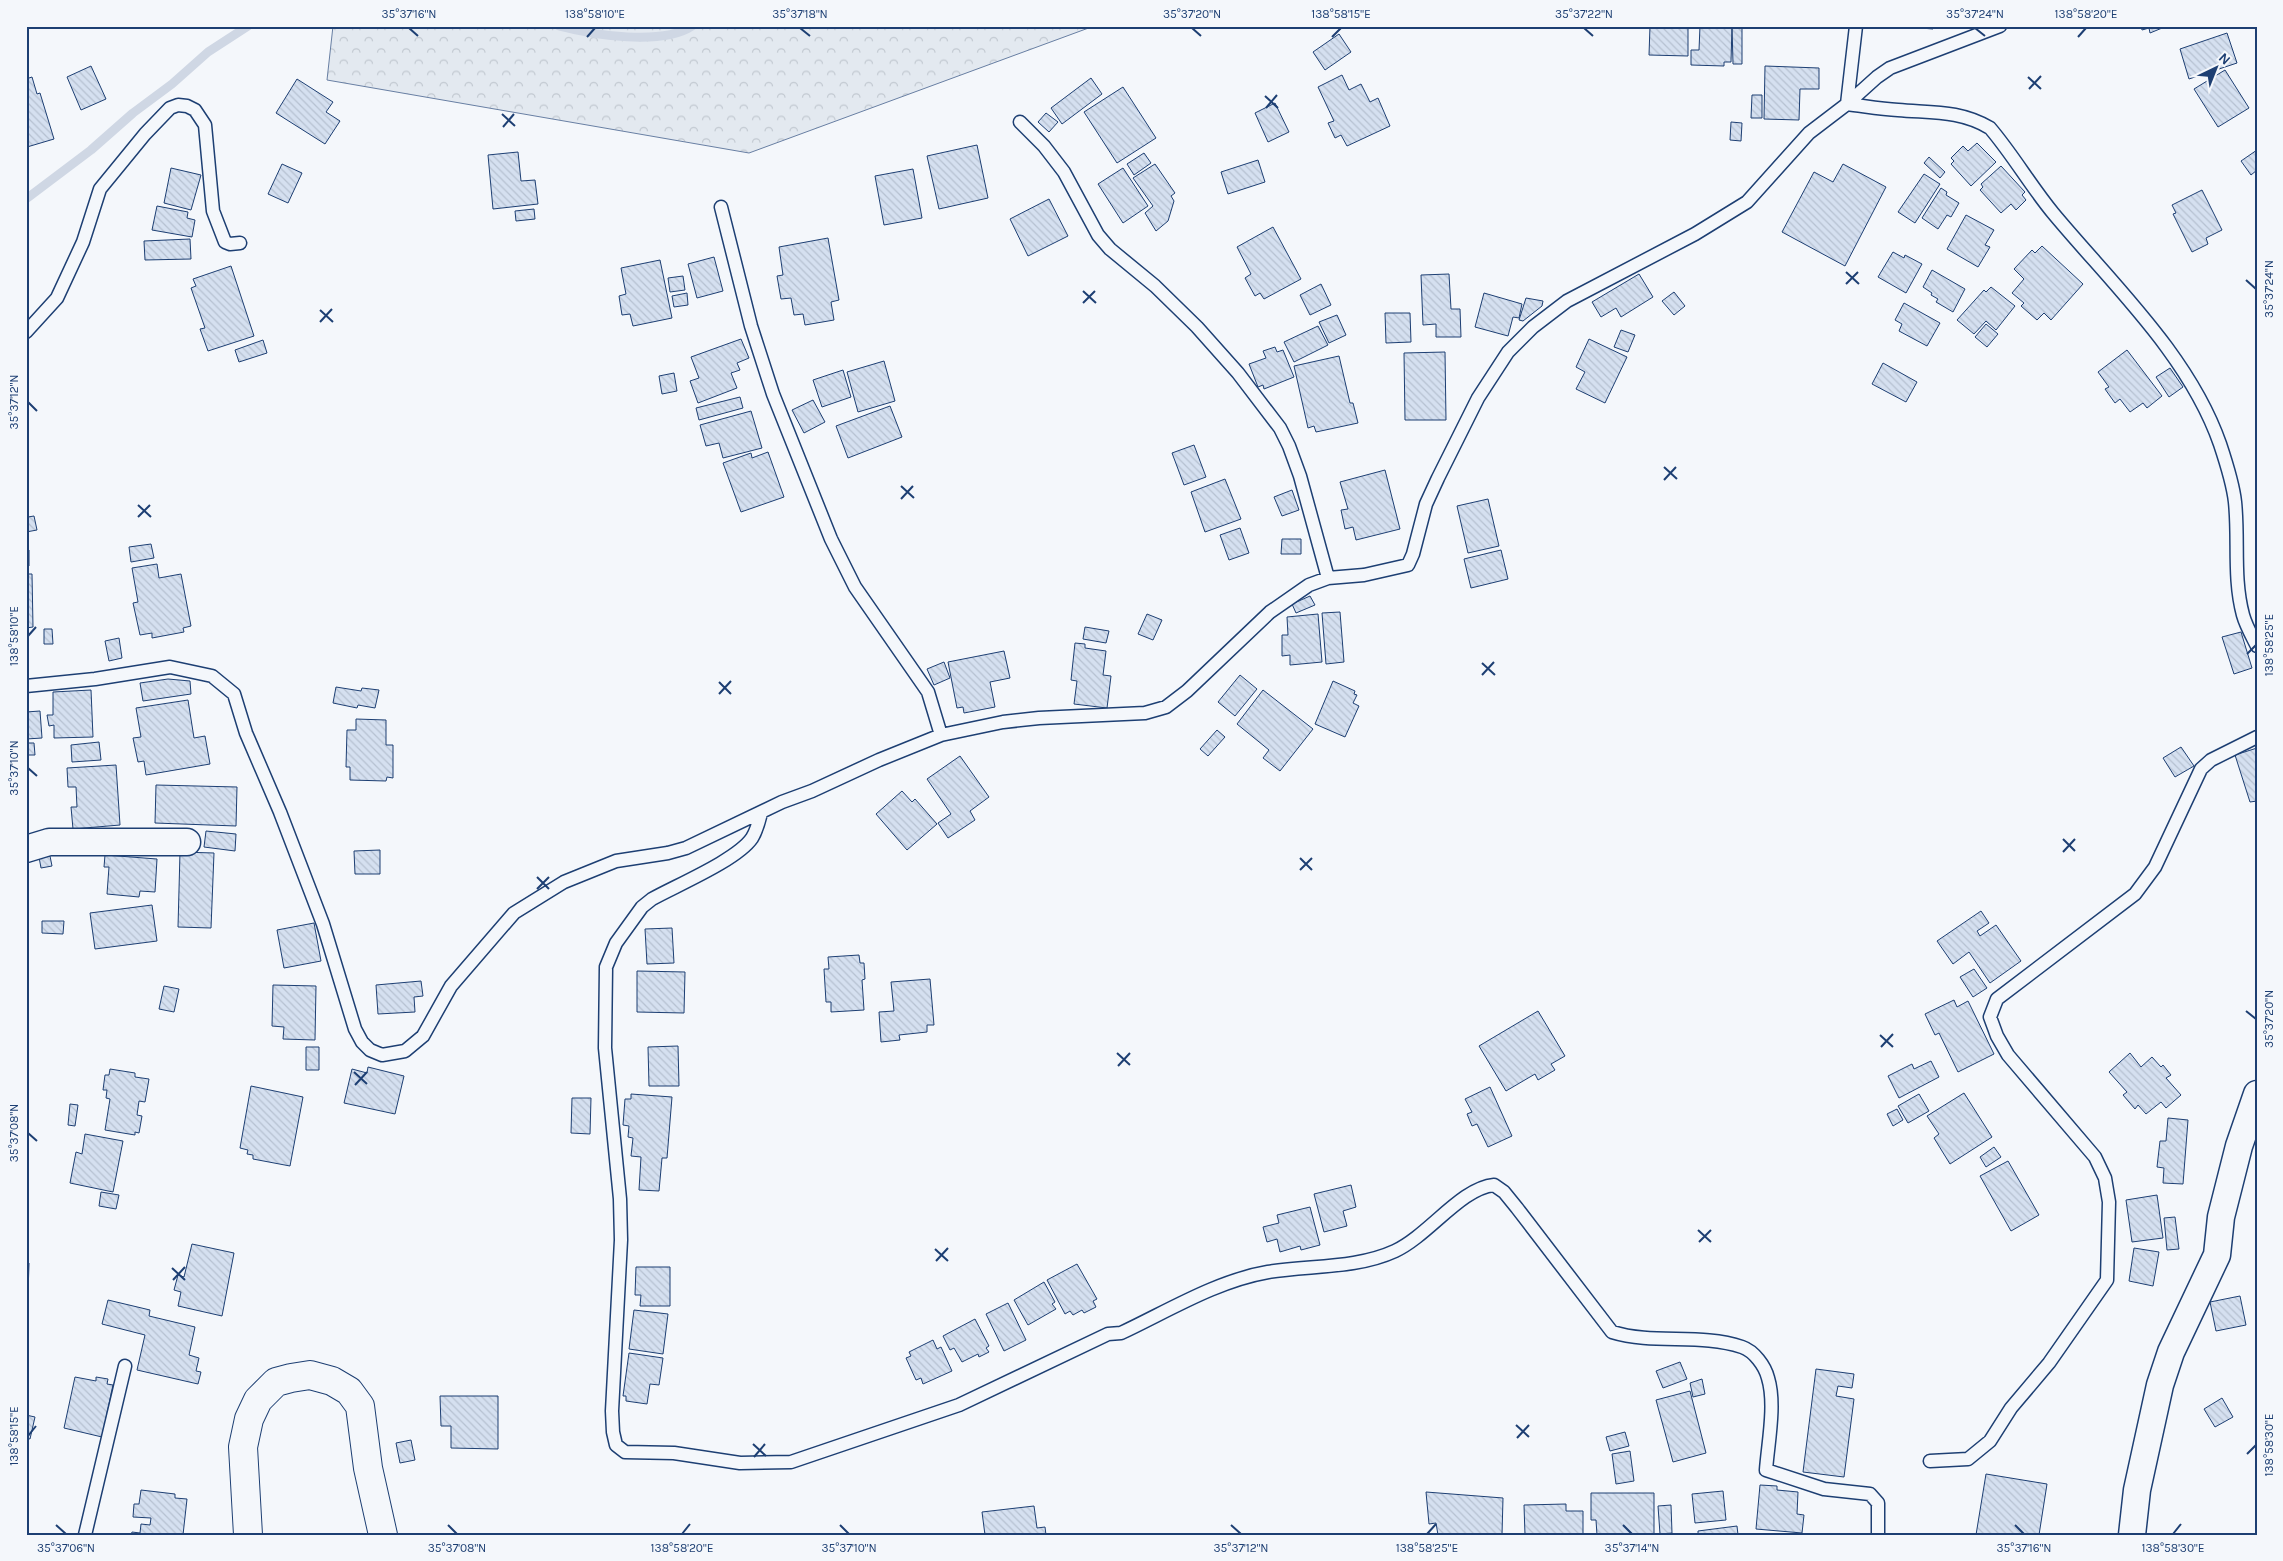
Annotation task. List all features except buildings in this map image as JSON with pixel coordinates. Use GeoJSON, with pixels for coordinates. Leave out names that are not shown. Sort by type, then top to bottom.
{"type":"FeatureCollection","features":[{"type":"Feature","properties":{"kind":"street"},"geometry":{"type":"LineString","coordinates":[[26,849],[49,842],[186,842]]}},
{"type":"Feature","properties":{"kind":"street"},"geometry":{"type":"LineString","coordinates":[[2132,1535],[2137,1490],[2160,1385],[2172,1352],[2217,1255],[2221,1217],[2239,1146],[2257,1094]]}},
{"type":"Feature","properties":{"kind":"street"},"geometry":{"type":"LineString","coordinates":[[248,1535],[243,1447],[249,1419],[258,1400],[276,1382],[310,1376],[332,1381],[349,1391],[360,1406],[368,1468],[383,1535]]}},
{"type":"Feature","properties":{"kind":"lane"},"geometry":{"type":"LineString","coordinates":[[1847,104],[1856,26]]}},
{"type":"Feature","properties":{"kind":"lane"},"geometry":{"type":"LineString","coordinates":[[26,686],[104,678],[170,667],[212,676],[234,694],[246,732],[280,812],[323,924],[355,1029],[362,1042],[370,1050],[382,1055],[405,1050],[423,1036],[451,986],[514,914],[564,882],[616,861],[668,853],[686,848],[761,812],[941,735],[1012,721],[1144,713],[1166,707],[1187,691],[1270,612],[1309,585],[1328,578],[1364,575],[1408,565],[1414,554],[1426,504],[1465,423],[1493,373],[1508,352],[1533,327],[1567,301],[1695,234],[1747,202],[1809,133],[1890,68],[2000,26]]}},
{"type":"Feature","properties":{"kind":"lane"},"geometry":{"type":"LineString","coordinates":[[1847,104],[1897,110],[1949,112],[1976,120],[1990,128],[2052,212],[2151,328],[2194,387],[2220,445],[2235,500],[2236,568],[2243,616],[2257,646]]}},
{"type":"Feature","properties":{"kind":"lane"},"geometry":{"type":"LineString","coordinates":[[26,332],[57,298],[82,242],[100,189],[145,134],[170,108],[178,105],[188,106],[200,115],[205,125],[213,211],[225,242],[230,244],[240,242]]}},
{"type":"Feature","properties":{"kind":"lane"},"geometry":{"type":"LineString","coordinates":[[1020,122],[1044,146],[1064,172],[1098,235],[1110,249],[1155,286],[1197,327],[1238,373],[1280,428],[1300,476],[1328,578]]}},
{"type":"Feature","properties":{"kind":"lane"},"geometry":{"type":"LineString","coordinates":[[721,207],[751,326],[773,394],[831,539],[855,587],[928,692],[941,735]]}},
{"type":"Feature","properties":{"kind":"lane"},"geometry":{"type":"LineString","coordinates":[[1930,1461],[1968,1459],[1990,1441],[2011,1408],[2048,1363],[2107,1280],[2109,1202],[2106,1178],[2095,1157],[2008,1055],[1997,1036],[1990,1017],[1997,999],[2135,894],[2155,867],[2201,769],[2211,760],[2257,737]]}},
{"type":"Feature","properties":{"kind":"lane"},"geometry":{"type":"LineString","coordinates":[[761,812],[757,828],[745,846],[722,862],[652,899],[642,907],[616,943],[606,967],[605,1048],[620,1199],[621,1240],[612,1411],[616,1444],[625,1452],[674,1453],[740,1463],[791,1462],[958,1405],[1108,1334],[1121,1333],[1215,1288],[1267,1272],[1323,1267],[1379,1256],[1394,1251],[1428,1230],[1470,1192],[1483,1186],[1494,1185],[1504,1192],[1517,1208],[1612,1332],[1652,1340],[1702,1341],[1731,1344],[1744,1347],[1756,1357],[1764,1366],[1769,1379],[1771,1411],[1766,1470],[1824,1489],[1870,1494],[1878,1503],[1878,1535]]}},
{"type":"Feature","properties":{"kind":"lane"},"geometry":{"type":"LineString","coordinates":[[85,1535],[125,1366]]}},
{"type":"Feature","properties":{"kind":"green space"},"geometry":{"type":"Polygon","coordinates":[[[333,26],[1094,26],[749,153],[327,80],[333,26]]]}},
{"type":"Feature","properties":{"kind":"waterway"},"geometry":{"type":"LineString","coordinates":[[26,199],[91,150],[208,52],[248,26]]}},
{"type":"Feature","properties":{"kind":"waterway"},"geometry":{"type":"LineString","coordinates":[[559,26],[590,33],[627,37],[663,36],[692,26]]}}]}
